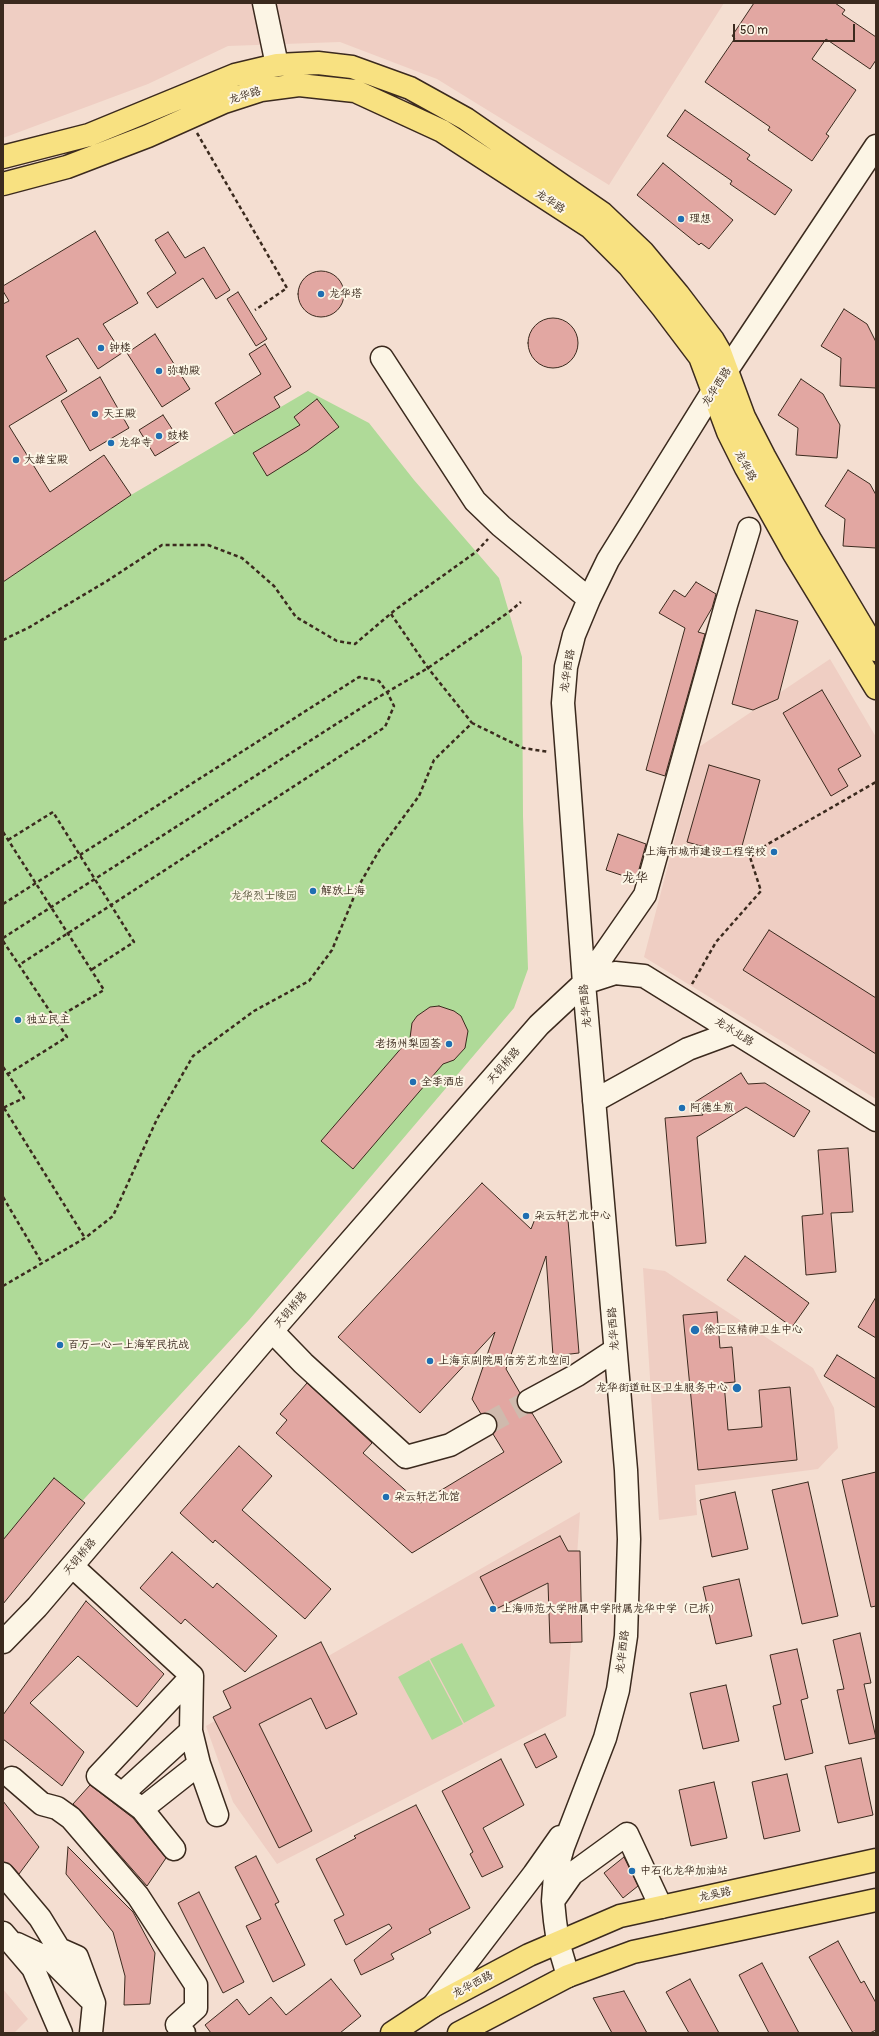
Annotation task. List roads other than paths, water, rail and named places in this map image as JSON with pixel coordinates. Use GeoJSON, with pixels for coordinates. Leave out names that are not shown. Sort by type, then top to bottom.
{"type":"FeatureCollection","features":[{"type":"Feature","properties":{"kind":"main road","name":"龙华路"},"geometry":{"type":"LineString","coordinates":[[3,157],[89,135],[235,75],[277,64],[318,63],[352,67],[410,88],[466,119],[602,213],[643,252],[713,340],[728,370],[734,393],[744,417],[764,456],[811,541],[876,650]]}},
{"type":"Feature","properties":{"kind":"main road","name":"龙华路"},"geometry":{"type":"LineString","coordinates":[[3,184],[68,167],[189,118],[224,102],[261,90],[299,85],[354,91],[442,131],[590,227],[629,266],[700,357],[714,391],[728,432],[769,510],[876,688]]}},
{"type":"Feature","properties":{"kind":"main road","name":"龙吴路"},"geometry":{"type":"LineString","coordinates":[[558,1942],[620,1916],[876,1860]]}},
{"type":"Feature","properties":{"kind":"main road"},"geometry":{"type":"LineString","coordinates":[[459,2033],[568,1976],[633,1952],[876,1900]]}},
{"type":"Feature","properties":{"kind":"main road","name":"龙华西路"},"geometry":{"type":"LineString","coordinates":[[392,2033],[434,2006],[558,1942]]}},
{"type":"Feature","properties":{"kind":"street"},"geometry":{"type":"LineString","coordinates":[[264,3],[277,64]]}},
{"type":"Feature","properties":{"kind":"street","name":"龙华西路"},"geometry":{"type":"LineString","coordinates":[[568,1976],[558,1942],[553,1901],[556,1874],[563,1847],[574,1816],[605,1738],[618,1690],[626,1636],[629,1539],[626,1470],[584,983],[564,686],[574,635],[589,599],[608,560],[714,391],[876,146]]}},
{"type":"Feature","properties":{"kind":"street"},"geometry":{"type":"LineString","coordinates":[[382,358],[475,501],[501,526],[589,599]]}},
{"type":"Feature","properties":{"kind":"street"},"geometry":{"type":"LineString","coordinates":[[584,983],[645,895],[726,605],[749,529]]}},
{"type":"Feature","properties":{"kind":"street","name":"龙水北路"},"geometry":{"type":"LineString","coordinates":[[584,983],[616,973],[644,976],[876,1120]]}},
{"type":"Feature","properties":{"kind":"street","name":"天钥桥路"},"geometry":{"type":"LineString","coordinates":[[3,1642],[37,1607],[272,1331],[539,1025],[584,983]]}},
{"type":"Feature","properties":{"kind":"street"},"geometry":{"type":"LineString","coordinates":[[594,1100],[688,1049],[734,1032]]}},
{"type":"Feature","properties":{"kind":"street"},"geometry":{"type":"LineString","coordinates":[[272,1331],[303,1363],[406,1457],[450,1445],[485,1425]]}},
{"type":"Feature","properties":{"kind":"street"},"geometry":{"type":"LineString","coordinates":[[529,1401],[577,1375],[615,1350]]}},
{"type":"Feature","properties":{"kind":"street"},"geometry":{"type":"LineString","coordinates":[[72,1566],[192,1676],[191,1731],[199,1764],[217,1815]]}},
{"type":"Feature","properties":{"kind":"street"},"geometry":{"type":"LineString","coordinates":[[174,1849],[142,1809],[122,1792],[98,1776],[192,1676]]}},
{"type":"Feature","properties":{"kind":"street"},"geometry":{"type":"LineString","coordinates":[[122,1792],[191,1731]]}},
{"type":"Feature","properties":{"kind":"street"},"geometry":{"type":"LineString","coordinates":[[142,1809],[199,1764]]}},
{"type":"Feature","properties":{"kind":"street"},"geometry":{"type":"LineString","coordinates":[[12,1778],[42,1804],[57,1808],[71,1818],[138,1896],[196,1985],[196,2008],[177,2030]]}},
{"type":"Feature","properties":{"kind":"street"},"geometry":{"type":"LineString","coordinates":[[434,2006],[525,1886],[574,1816]]}},
{"type":"Feature","properties":{"kind":"street"},"geometry":{"type":"LineString","coordinates":[[553,1901],[572,1874],[627,1834],[661,1906]]}},
{"type":"Feature","properties":{"kind":"street"},"geometry":{"type":"LineString","coordinates":[[3,1874],[40,1918],[59,1950],[78,1957],[94,2003],[91,2033]]}},
{"type":"Feature","properties":{"kind":"street"},"geometry":{"type":"LineString","coordinates":[[6,1937],[51,1960],[94,2003]]}},
{"type":"Feature","properties":{"kind":"street"},"geometry":{"type":"LineString","coordinates":[[6,1937],[33,1968],[61,2033]]}},
{"type":"Feature","properties":{"kind":"tunnel"},"geometry":{"type":"LineString","coordinates":[[485,1425],[529,1401]]}},
{"type":"Feature","properties":{"kind":"place","name":"理想"},"geometry":{"type":"Point","coordinates":[681,219]}},
{"type":"Feature","properties":{"kind":"place","name":"龙华塔"},"geometry":{"type":"Point","coordinates":[321,294]}},
{"type":"Feature","properties":{"kind":"place","name":"钟楼"},"geometry":{"type":"Point","coordinates":[101,348]}},
{"type":"Feature","properties":{"kind":"place","name":"弥勒殿"},"geometry":{"type":"Point","coordinates":[159,371]}},
{"type":"Feature","properties":{"kind":"place","name":"天王殿"},"geometry":{"type":"Point","coordinates":[95,414]}},
{"type":"Feature","properties":{"kind":"place","name":"鼓楼"},"geometry":{"type":"Point","coordinates":[159,436]}},
{"type":"Feature","properties":{"kind":"place","name":"龙华寺"},"geometry":{"type":"Point","coordinates":[111,443]}},
{"type":"Feature","properties":{"kind":"place","name":"大雄宝殿"},"geometry":{"type":"Point","coordinates":[16,460]}},
{"type":"Feature","properties":{"kind":"place","name":"上海市城市建设工程学校"},"geometry":{"type":"Point","coordinates":[774,852]}},
{"type":"Feature","properties":{"kind":"place","name":"解放上海"},"geometry":{"type":"Point","coordinates":[313,891]}},
{"type":"Feature","properties":{"kind":"place","name":"独立民主"},"geometry":{"type":"Point","coordinates":[18,1020]}},
{"type":"Feature","properties":{"kind":"place","name":"老扬州梨园荟"},"geometry":{"type":"Point","coordinates":[449,1044]}},
{"type":"Feature","properties":{"kind":"place","name":"全季酒店"},"geometry":{"type":"Point","coordinates":[413,1082]}},
{"type":"Feature","properties":{"kind":"place","name":"阿德生煎"},"geometry":{"type":"Point","coordinates":[682,1108]}},
{"type":"Feature","properties":{"kind":"place","name":"朵云轩艺术中心"},"geometry":{"type":"Point","coordinates":[526,1216]}},
{"type":"Feature","properties":{"kind":"place","name":"徐汇区精神卫生中心"},"geometry":{"type":"Point","coordinates":[695,1330]}},
{"type":"Feature","properties":{"kind":"place","name":"百万一心一上海军民抗战"},"geometry":{"type":"Point","coordinates":[60,1345]}},
{"type":"Feature","properties":{"kind":"place","name":"上海京剧院周信芳艺术空间"},"geometry":{"type":"Point","coordinates":[430,1361]}},
{"type":"Feature","properties":{"kind":"place","name":"龙华街道社区卫生服务中心"},"geometry":{"type":"Point","coordinates":[737,1388]}},
{"type":"Feature","properties":{"kind":"place","name":"朵云轩艺术馆"},"geometry":{"type":"Point","coordinates":[386,1497]}},
{"type":"Feature","properties":{"kind":"place","name":"上海师范大学附属中学附属龙华中学（已拆）"},"geometry":{"type":"Point","coordinates":[493,1609]}},
{"type":"Feature","properties":{"kind":"place","name":"中石化龙华加油站"},"geometry":{"type":"Point","coordinates":[632,1871]}},
{"type":"Feature","properties":{"kind":"district","name":"龙华"},"geometry":{"type":"Point","coordinates":[635,879]}},
{"type":"Feature","properties":{"kind":"park label","name":"龙华烈士陵园"},"geometry":{"type":"Point","coordinates":[264,896]}}]}
